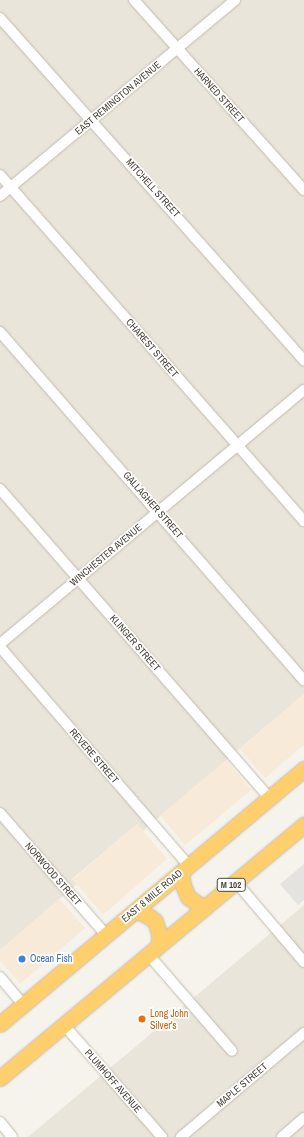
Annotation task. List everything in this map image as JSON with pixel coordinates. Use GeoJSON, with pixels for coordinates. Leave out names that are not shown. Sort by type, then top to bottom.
{"type":"FeatureCollection","features":[{"type":"Feature","properties":{"kind":"highway","name":"EAST 8 MILE ROAD"},"geometry":{"type":"LineString","coordinates":[[0,1024],[304,768]]}},
{"type":"Feature","properties":{"kind":"highway","name":"M 102"},"geometry":{"type":"LineString","coordinates":[[0,1078],[304,825]]}},
{"type":"Feature","properties":{"kind":"highway"},"geometry":{"type":"LineString","coordinates":[[185,869],[183,885],[188,897],[205,907]]}},
{"type":"Feature","properties":{"kind":"highway"},"geometry":{"type":"LineString","coordinates":[[136,910],[155,921],[159,933],[154,950]]}},
{"type":"Feature","properties":{"kind":"street","name":"HARNED STREET"},"geometry":{"type":"LineString","coordinates":[[134,0],[304,190]]}},
{"type":"Feature","properties":{"kind":"street","name":"EAST REMINGTON AVENUE"},"geometry":{"type":"LineString","coordinates":[[0,196],[235,0]]}},
{"type":"Feature","properties":{"kind":"street","name":"MITCHELL STREET"},"geometry":{"type":"LineString","coordinates":[[0,18],[304,360]]}},
{"type":"Feature","properties":{"kind":"street","name":"CHAREST STREET"},"geometry":{"type":"LineString","coordinates":[[0,175],[304,521]]}},
{"type":"Feature","properties":{"kind":"street","name":"GALLAGHER STREET"},"geometry":{"type":"LineString","coordinates":[[0,332],[304,680]]}},
{"type":"Feature","properties":{"kind":"street","name":"WINCHESTER AVENUE"},"geometry":{"type":"LineString","coordinates":[[0,644],[304,390]]}},
{"type":"Feature","properties":{"kind":"street","name":"KLINGER STREET"},"geometry":{"type":"LineString","coordinates":[[0,489],[269,797]]}},
{"type":"Feature","properties":{"kind":"street","name":"REVERE STREET"},"geometry":{"type":"LineString","coordinates":[[0,647],[185,869]]}},
{"type":"Feature","properties":{"kind":"street","name":"NORWOOD STREET"},"geometry":{"type":"LineString","coordinates":[[0,813],[106,935]]}},
{"type":"Feature","properties":{"kind":"street"},"geometry":{"type":"LineString","coordinates":[[236,882],[304,962]]}},
{"type":"Feature","properties":{"kind":"street"},"geometry":{"type":"LineString","coordinates":[[154,950],[232,1051]]}},
{"type":"Feature","properties":{"kind":"street"},"geometry":{"type":"LineString","coordinates":[[0,977],[23,1004]]}},
{"type":"Feature","properties":{"kind":"street","name":"PLUMHOFF AVENUE"},"geometry":{"type":"LineString","coordinates":[[64,1025],[162,1137]]}},
{"type":"Feature","properties":{"kind":"street","name":"MAPLE STREET"},"geometry":{"type":"LineString","coordinates":[[181,1137],[304,1033]]}},
{"type":"Feature","properties":{"kind":"street"},"geometry":{"type":"LineString","coordinates":[[282,1137],[304,1118]]}},
{"type":"Feature","properties":{"kind":"street"},"geometry":{"type":"LineString","coordinates":[[0,1122],[12,1137]]}},
{"type":"Feature","properties":{"kind":"shaded area"},"geometry":{"type":"Polygon","coordinates":[[[0,0],[304,0],[304,694],[143,831],[137,824],[72,879],[77,884],[0,950],[0,0]]]}},
{"type":"Feature","properties":{"kind":"shaded area"},"geometry":{"type":"Polygon","coordinates":[[[304,694],[304,745],[265,778],[240,749],[304,694]]]}},
{"type":"Feature","properties":{"kind":"shaded area"},"geometry":{"type":"Polygon","coordinates":[[[226,760],[251,790],[185,845],[160,815],[226,760]]]}},
{"type":"Feature","properties":{"kind":"shaded area"},"geometry":{"type":"Polygon","coordinates":[[[137,824],[167,859],[103,914],[73,880],[137,824]]]}},
{"type":"Feature","properties":{"kind":"shaded area"},"geometry":{"type":"Polygon","coordinates":[[[304,864],[304,900],[298,905],[280,884],[304,864]]]}},
{"type":"Feature","properties":{"kind":"shaded area"},"geometry":{"type":"Polygon","coordinates":[[[59,899],[85,928],[20,984],[0,960],[0,950],[59,899]]]}},
{"type":"Feature","properties":{"kind":"shaded area"},"geometry":{"type":"Polygon","coordinates":[[[304,905],[304,1137],[28,1137],[304,905]]]}},
{"type":"Feature","properties":{"kind":"place","name":"Ocean Fish"},"geometry":{"type":"Point","coordinates":[22,959]}},
{"type":"Feature","properties":{"kind":"place","name":"Long John Silver's"},"geometry":{"type":"Point","coordinates":[142,1019]}}]}
